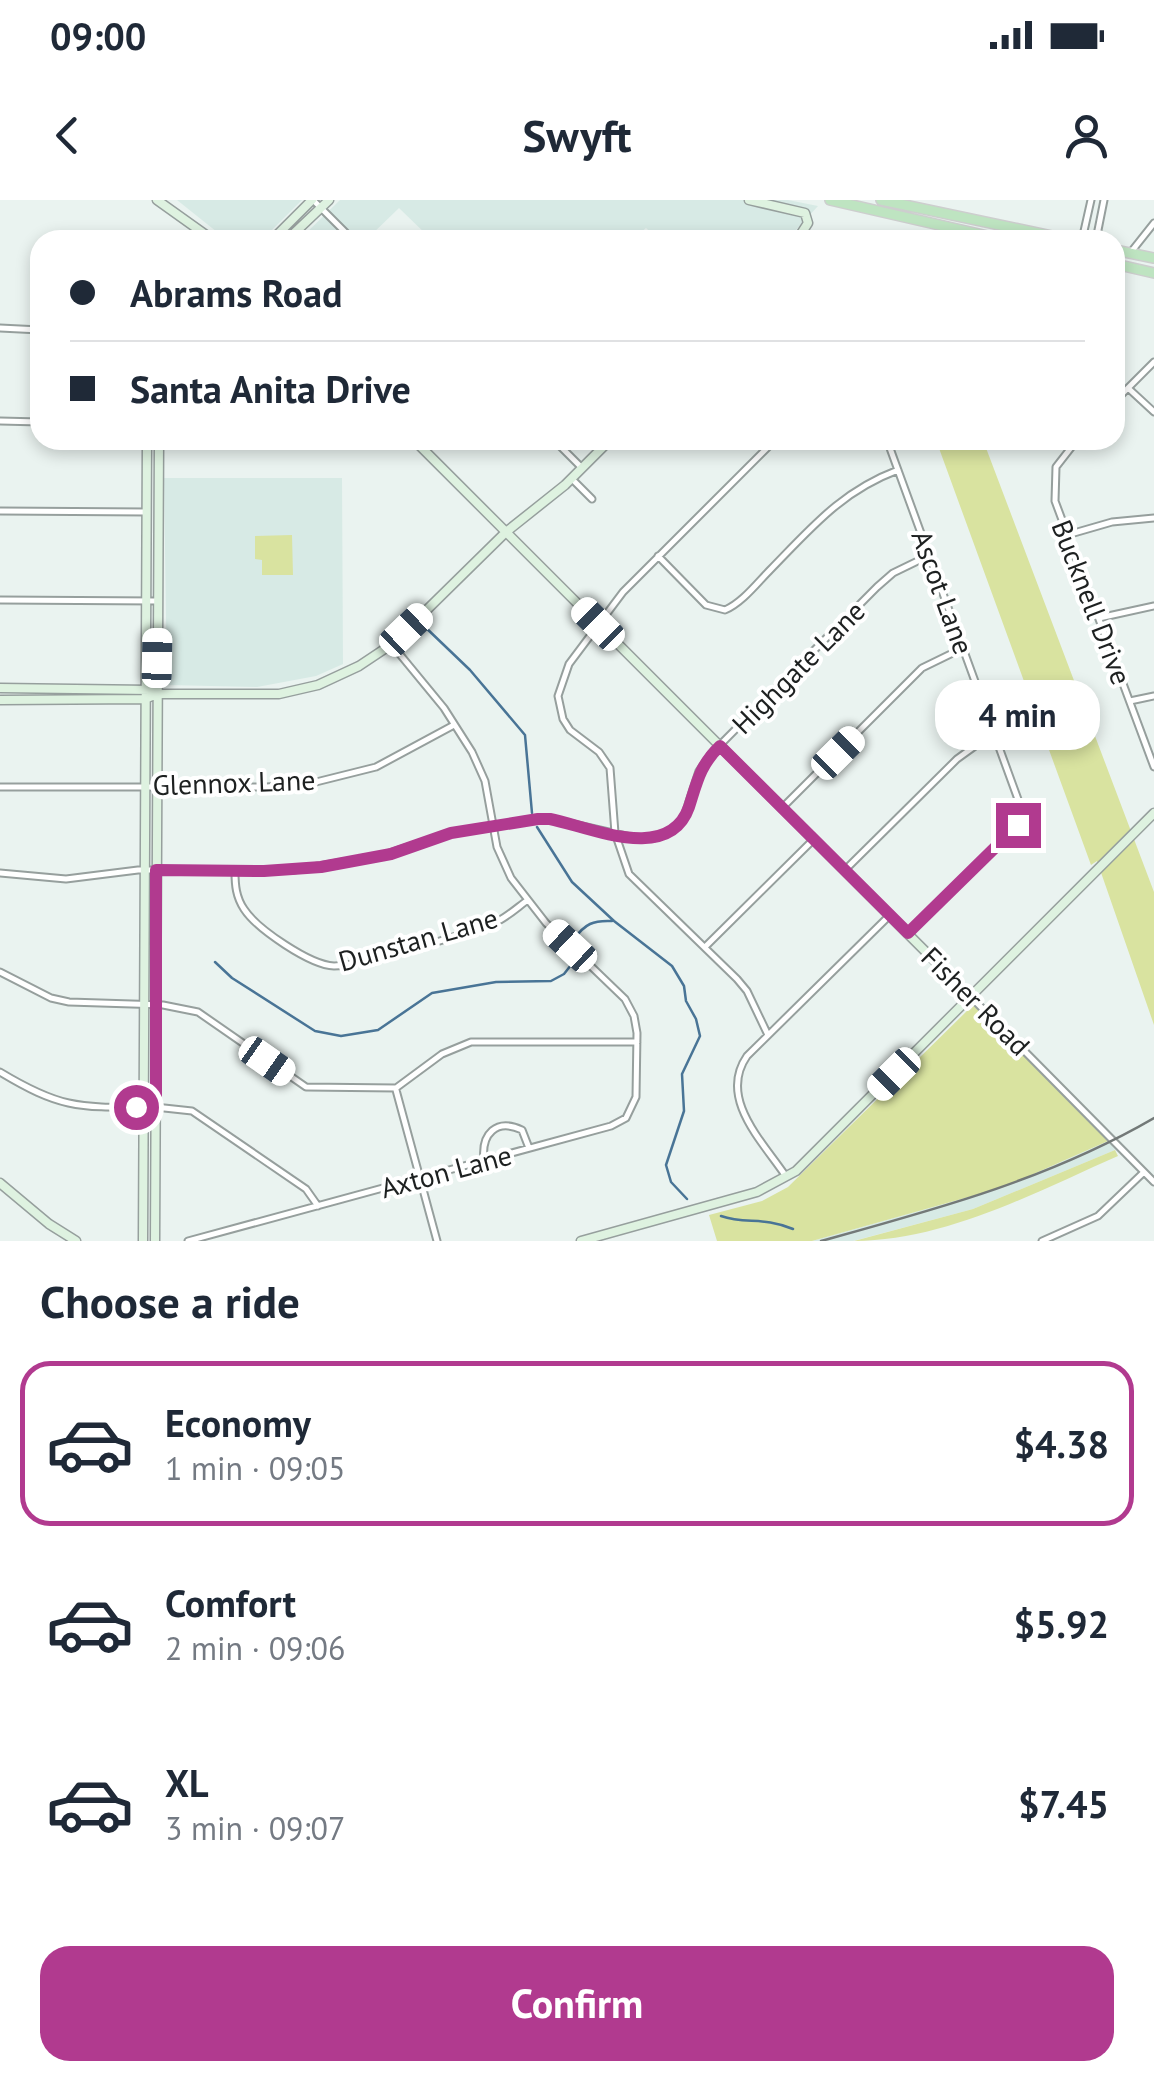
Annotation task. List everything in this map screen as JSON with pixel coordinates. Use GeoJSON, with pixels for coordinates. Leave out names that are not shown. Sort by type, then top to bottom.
{"type":"FeatureCollection","features":[{"type":"Feature","properties":{"kind":"main road"},"geometry":{"type":"LineString","coordinates":[[831,200],[1014,230]]}},
{"type":"Feature","properties":{"kind":"main road"},"geometry":{"type":"LineString","coordinates":[[881,200],[972,230]]}},
{"type":"Feature","properties":{"kind":"main road"},"geometry":{"type":"LineString","coordinates":[[1125,252],[1154,258]]}},
{"type":"Feature","properties":{"kind":"main road"},"geometry":{"type":"LineString","coordinates":[[1125,266],[1154,273]]}},
{"type":"Feature","properties":{"kind":"street"},"geometry":{"type":"LineString","coordinates":[[158,200],[198,230]]}},
{"type":"Feature","properties":{"kind":"street"},"geometry":{"type":"LineString","coordinates":[[282,230],[313,200],[343,230]]}},
{"type":"Feature","properties":{"kind":"street"},"geometry":{"type":"LineString","coordinates":[[297,230],[329,200]]}},
{"type":"Feature","properties":{"kind":"street"},"geometry":{"type":"LineString","coordinates":[[749,200],[805,213],[808,223],[803,230]]}},
{"type":"Feature","properties":{"kind":"street"},"geometry":{"type":"LineString","coordinates":[[1084,230],[1091,200]]}},
{"type":"Feature","properties":{"kind":"street"},"geometry":{"type":"LineString","coordinates":[[1098,230],[1104,200]]}},
{"type":"Feature","properties":{"kind":"street"},"geometry":{"type":"LineString","coordinates":[[1130,253],[1154,223]]}},
{"type":"Feature","properties":{"kind":"street"},"geometry":{"type":"LineString","coordinates":[[0,328],[30,330]]}},
{"type":"Feature","properties":{"kind":"street"},"geometry":{"type":"LineString","coordinates":[[1125,391],[1154,362]]}},
{"type":"Feature","properties":{"kind":"street"},"geometry":{"type":"LineString","coordinates":[[1128,388],[1154,412]]}},
{"type":"Feature","properties":{"kind":"street"},"geometry":{"type":"LineString","coordinates":[[0,421],[30,422]]}},
{"type":"Feature","properties":{"kind":"street"},"geometry":{"type":"LineString","coordinates":[[142,1241],[147,450]]}},
{"type":"Feature","properties":{"kind":"street"},"geometry":{"type":"LineString","coordinates":[[154,1241],[159,450]]}},
{"type":"Feature","properties":{"kind":"street","name":"Fisher Road"},"geometry":{"type":"LineString","coordinates":[[424,450],[1154,1182]]}},
{"type":"Feature","properties":{"kind":"street"},"geometry":{"type":"LineString","coordinates":[[564,450],[582,468]]}},
{"type":"Feature","properties":{"kind":"street"},"geometry":{"type":"LineString","coordinates":[[0,700],[146,699],[157,694],[264,695],[304,689],[349,672],[392,644],[506,532],[572,479],[600,450]]}},
{"type":"Feature","properties":{"kind":"street"},"geometry":{"type":"LineString","coordinates":[[765,450],[658,556],[598,624],[569,664],[558,696],[570,730],[599,752],[610,768],[615,834],[629,874],[706,946],[747,991],[768,1035]]}},
{"type":"Feature","properties":{"kind":"street","name":"Ascot Lane"},"geometry":{"type":"LineString","coordinates":[[890,450],[1023,814],[1018,825],[908,933]]}},
{"type":"Feature","properties":{"kind":"street","name":"Bucknell Drive"},"geometry":{"type":"LineString","coordinates":[[1068,450],[1060,459],[1053,484],[1055,501],[1154,767]]}},
{"type":"Feature","properties":{"kind":"street"},"geometry":{"type":"LineString","coordinates":[[658,556],[706,605],[716,610],[733,607],[836,504],[869,481],[898,470]]}},
{"type":"Feature","properties":{"kind":"street"},"geometry":{"type":"LineString","coordinates":[[572,479],[592,499]]}},
{"type":"Feature","properties":{"kind":"street"},"geometry":{"type":"LineString","coordinates":[[0,510],[158,511]]}},
{"type":"Feature","properties":{"kind":"street"},"geometry":{"type":"LineString","coordinates":[[1067,536],[1112,522],[1154,518]]}},
{"type":"Feature","properties":{"kind":"street","name":"Highgate Lane"},"geometry":{"type":"LineString","coordinates":[[0,873],[66,879],[144,870],[234,872],[321,867],[391,854],[451,833],[550,819],[646,839],[662,836],[675,828],[687,811],[699,772],[720,746],[877,587],[893,573],[930,555]]}},
{"type":"Feature","properties":{"kind":"street"},"geometry":{"type":"LineString","coordinates":[[0,600],[158,601]]}},
{"type":"Feature","properties":{"kind":"street"},"geometry":{"type":"LineString","coordinates":[[1098,618],[1154,606]]}},
{"type":"Feature","properties":{"kind":"street"},"geometry":{"type":"LineString","coordinates":[[0,972],[51,998],[69,1002],[156,1005],[198,1012],[306,1087],[396,1088],[442,1054],[471,1042],[637,1042],[634,1016],[624,999],[526,901],[502,863],[480,766],[456,725],[392,644]]}},
{"type":"Feature","properties":{"kind":"street"},"geometry":{"type":"LineString","coordinates":[[782,808],[922,668],[963,648]]}},
{"type":"Feature","properties":{"kind":"street"},"geometry":{"type":"LineString","coordinates":[[0,688],[146,688],[157,694]]}},
{"type":"Feature","properties":{"kind":"street"},"geometry":{"type":"LineString","coordinates":[[1130,701],[1154,696]]}},
{"type":"Feature","properties":{"kind":"street","name":"Glennox Lane"},"geometry":{"type":"LineString","coordinates":[[0,787],[267,787],[312,783],[388,762],[456,725]]}},
{"type":"Feature","properties":{"kind":"street"},"geometry":{"type":"LineString","coordinates":[[845,870],[957,758],[997,737]]}},
{"type":"Feature","properties":{"kind":"street"},"geometry":{"type":"LineString","coordinates":[[580,1241],[744,1196],[787,1178],[1154,814]]}},
{"type":"Feature","properties":{"kind":"street"},"geometry":{"type":"LineString","coordinates":[[706,946],[814,839]]}},
{"type":"Feature","properties":{"kind":"street","name":"Dunstan Lane"},"geometry":{"type":"LineString","coordinates":[[234,872],[238,899],[254,921],[304,956],[324,965],[354,964],[484,926],[506,917],[526,901]]}},
{"type":"Feature","properties":{"kind":"street"},"geometry":{"type":"LineString","coordinates":[[787,1178],[743,1111],[736,1092],[742,1063],[890,915]]}},
{"type":"Feature","properties":{"kind":"street","name":"Axton Lane"},"geometry":{"type":"LineString","coordinates":[[188,1241],[611,1126],[626,1118],[636,1097],[637,1042]]}},
{"type":"Feature","properties":{"kind":"street"},"geometry":{"type":"LineString","coordinates":[[0,1072],[45,1099],[85,1106],[180,1108],[203,1117],[306,1189],[318,1206]]}},
{"type":"Feature","properties":{"kind":"street"},"geometry":{"type":"LineString","coordinates":[[396,1088],[437,1241]]}},
{"type":"Feature","properties":{"kind":"street"},"geometry":{"type":"LineString","coordinates":[[484,1160],[482,1146],[486,1135],[497,1126],[510,1125],[522,1130],[529,1148]]}},
{"type":"Feature","properties":{"kind":"street"},"geometry":{"type":"LineString","coordinates":[[1042,1241],[1098,1216],[1144,1172]]}},
{"type":"Feature","properties":{"kind":"street"},"geometry":{"type":"LineString","coordinates":[[0,1183],[76,1241]]}},
{"type":"Feature","properties":{"kind":"shaded area"},"geometry":{"type":"Polygon","coordinates":[[[177,200],[302,200],[272,230],[214,230],[177,200]]]}},
{"type":"Feature","properties":{"kind":"shaded area"},"geometry":{"type":"Polygon","coordinates":[[[340,200],[788,200],[818,206],[796,230],[422,230],[399,208],[376,230],[309,230],[340,200]]]}},
{"type":"Feature","properties":{"kind":"shaded area"},"geometry":{"type":"Polygon","coordinates":[[[164,478],[342,478],[343,664],[316,676],[257,687],[167,685],[164,478]]]}},
{"type":"Feature","properties":{"kind":"shaded area"},"geometry":{"type":"Polygon","coordinates":[[[1108,1141],[1115,1150],[973,1209],[853,1241],[812,1241],[1004,1187],[1108,1141]]]}},
{"type":"Feature","properties":{"kind":"green space"},"geometry":{"type":"Polygon","coordinates":[[[940,450],[987,450],[1154,892],[1154,1025],[1097,861],[1091,865],[940,450]]]}},
{"type":"Feature","properties":{"kind":"green space"},"geometry":{"type":"Polygon","coordinates":[[[292,535],[293,575],[262,575],[262,560],[255,559],[255,536],[292,535]]]}},
{"type":"Feature","properties":{"kind":"green space"},"geometry":{"type":"Polygon","coordinates":[[[973,1005],[1108,1141],[1004,1187],[812,1241],[717,1241],[709,1215],[762,1201],[788,1187],[973,1005]]]}},
{"type":"Feature","properties":{"kind":"green space"},"geometry":{"type":"Polygon","coordinates":[[[1115,1150],[1118,1156],[956,1224],[888,1239],[854,1241],[973,1209],[1115,1150]]]}},
{"type":"Feature","properties":{"kind":"waterway"},"geometry":{"type":"LineString","coordinates":[[423,625],[470,670],[525,735],[532,813]]}},
{"type":"Feature","properties":{"kind":"waterway"},"geometry":{"type":"LineString","coordinates":[[537,827],[572,882],[672,966],[684,986],[700,1036],[682,1074],[684,1111],[666,1165],[671,1182],[687,1199]]}},
{"type":"Feature","properties":{"kind":"waterway"},"geometry":{"type":"LineString","coordinates":[[574,939],[590,924],[612,921]]}},
{"type":"Feature","properties":{"kind":"waterway"},"geometry":{"type":"LineString","coordinates":[[215,962],[232,978],[315,1031],[341,1036],[378,1030],[432,993],[496,982],[551,981],[571,965],[570,955]]}},
{"type":"Feature","properties":{"kind":"waterway"},"geometry":{"type":"LineString","coordinates":[[721,1216],[793,1229]]}},
{"type":"Feature","properties":{"kind":"tram line"},"geometry":{"type":"LineString","coordinates":[[821,1241],[950,1204],[1033,1175],[1154,1118]]}},
{"type":"Feature","properties":{"kind":"route"},"geometry":{"type":"LineString","coordinates":[[136,1107],[156,1107],[156,870],[321,867],[391,854],[451,833],[538,819],[654,838],[669,833],[684,817],[699,772],[720,746],[908,933],[1018,825]]}}]}
